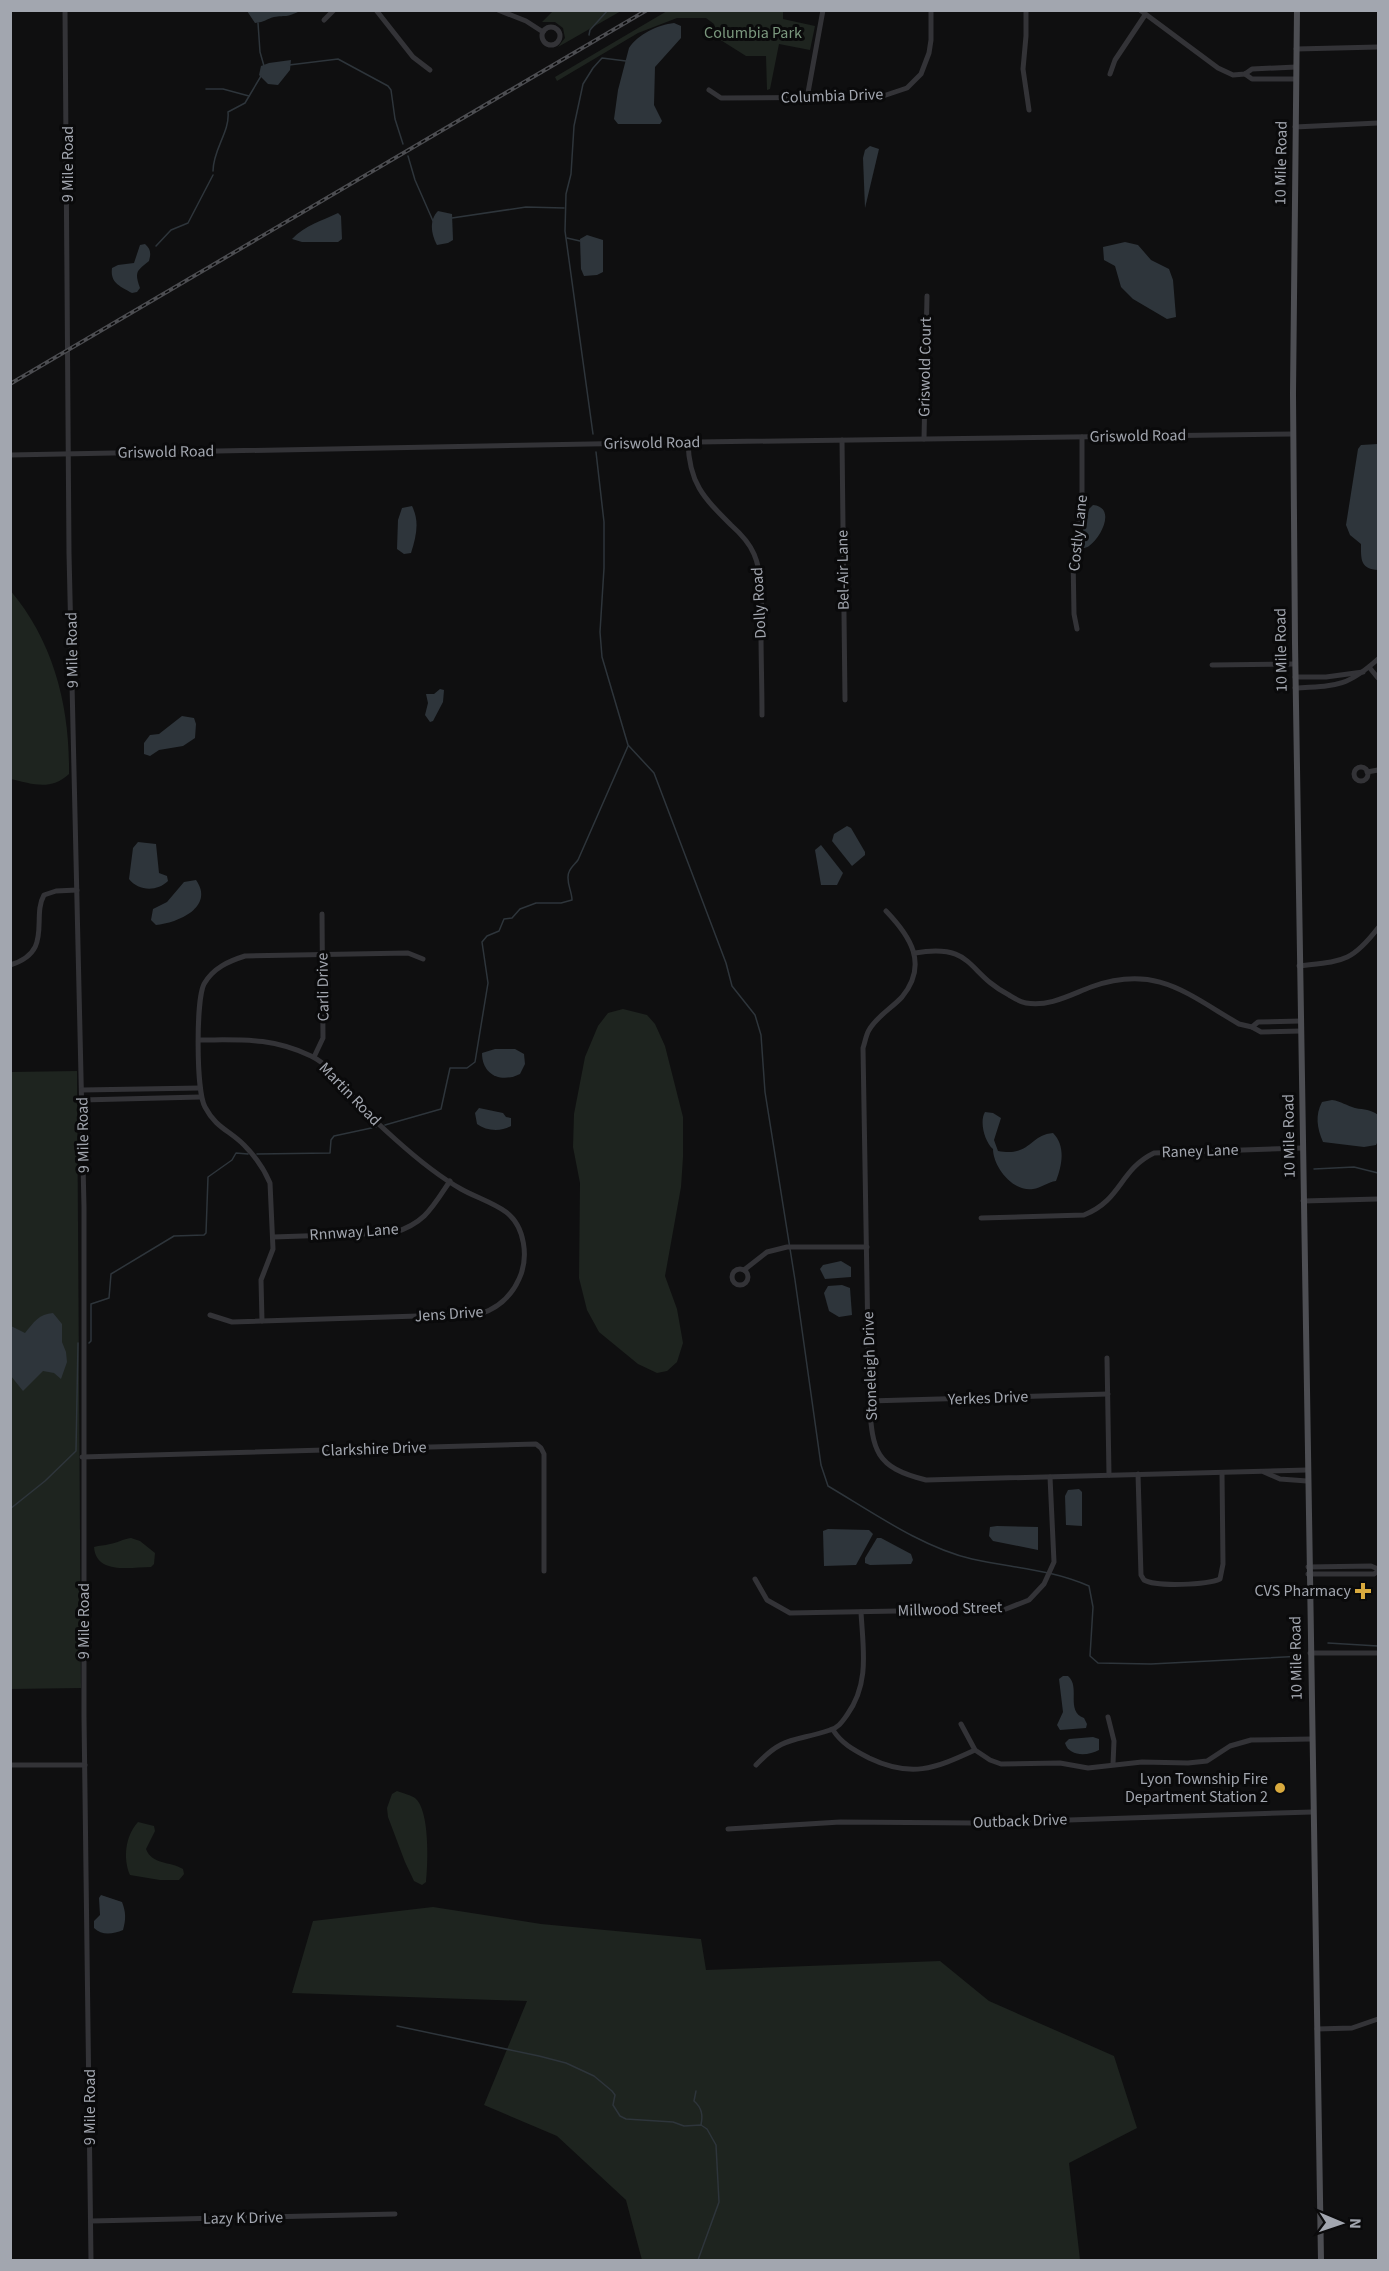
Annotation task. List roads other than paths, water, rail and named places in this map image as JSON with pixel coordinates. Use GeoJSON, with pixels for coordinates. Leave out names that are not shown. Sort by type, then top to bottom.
{"type":"FeatureCollection","features":[{"type":"Feature","properties":{"kind":"main road","name":"10 Mile Road"},"geometry":{"type":"LineString","coordinates":[[1297,10],[1293,434],[1295,688],[1321,2260]]}},
{"type":"Feature","properties":{"kind":"street","name":"9 Mile Road"},"geometry":{"type":"LineString","coordinates":[[65,10],[69,453],[84,1224],[82,1457],[91,2260]]}},
{"type":"Feature","properties":{"kind":"street"},"geometry":{"type":"LineString","coordinates":[[324,20],[334,10]]}},
{"type":"Feature","properties":{"kind":"street"},"geometry":{"type":"LineString","coordinates":[[376,10],[413,57],[430,70]]}},
{"type":"Feature","properties":{"kind":"street"},"geometry":{"type":"LineString","coordinates":[[498,10],[526,21],[543,32]]}},
{"type":"Feature","properties":{"kind":"street"},"geometry":{"type":"LineString","coordinates":[[807,98],[823,10]]}},
{"type":"Feature","properties":{"kind":"street","name":"Columbia Drive"},"geometry":{"type":"LineString","coordinates":[[709,90],[721,98],[807,98],[880,97],[907,88],[921,74],[929,53],[932,40],[931,10]]}},
{"type":"Feature","properties":{"kind":"street"},"geometry":{"type":"LineString","coordinates":[[1026,10],[1023,69],[1029,110]]}},
{"type":"Feature","properties":{"kind":"street"},"geometry":{"type":"LineString","coordinates":[[1140,10],[1185,38],[1227,73],[1245,74],[1252,69],[1296,67]]}},
{"type":"Feature","properties":{"kind":"street"},"geometry":{"type":"LineString","coordinates":[[1110,74],[1115,60],[1145,15]]}},
{"type":"Feature","properties":{"kind":"street"},"geometry":{"type":"LineString","coordinates":[[1296,49],[1378,47]]}},
{"type":"Feature","properties":{"kind":"street"},"geometry":{"type":"LineString","coordinates":[[1245,74],[1252,79],[1296,79]]}},
{"type":"Feature","properties":{"kind":"street"},"geometry":{"type":"LineString","coordinates":[[1295,127],[1378,123]]}},
{"type":"Feature","properties":{"kind":"street","name":"Griswold Court"},"geometry":{"type":"LineString","coordinates":[[924,439],[927,296]]}},
{"type":"Feature","properties":{"kind":"street","name":"Griswold Road"},"geometry":{"type":"LineString","coordinates":[[10,455],[688,442],[1293,434]]}},
{"type":"Feature","properties":{"kind":"street","name":"Costly Lane"},"geometry":{"type":"LineString","coordinates":[[1077,629],[1074,614],[1073,556],[1082,509],[1082,437]]}},
{"type":"Feature","properties":{"kind":"street","name":"Bel-Air Lane"},"geometry":{"type":"LineString","coordinates":[[842,440],[845,700]]}},
{"type":"Feature","properties":{"kind":"street","name":"Dolly Road"},"geometry":{"type":"LineString","coordinates":[[688,442],[690,468],[704,498],[745,539],[757,560],[761,606],[762,715]]}},
{"type":"Feature","properties":{"kind":"street"},"geometry":{"type":"LineString","coordinates":[[1295,688],[1334,686],[1350,681],[1378,659]]}},
{"type":"Feature","properties":{"kind":"street"},"geometry":{"type":"LineString","coordinates":[[1212,665],[1295,664]]}},
{"type":"Feature","properties":{"kind":"street"},"geometry":{"type":"LineString","coordinates":[[1369,667],[1378,678]]}},
{"type":"Feature","properties":{"kind":"street"},"geometry":{"type":"LineString","coordinates":[[1295,677],[1326,677],[1363,672]]}},
{"type":"Feature","properties":{"kind":"street"},"geometry":{"type":"LineString","coordinates":[[1367,772],[1378,770]]}},
{"type":"Feature","properties":{"kind":"street"},"geometry":{"type":"LineString","coordinates":[[10,965],[28,956],[36,945],[40,934],[41,902],[44,896],[56,891],[78,890]]}},
{"type":"Feature","properties":{"kind":"street"},"geometry":{"type":"LineString","coordinates":[[886,911],[908,936],[915,953],[947,951],[962,956],[1002,992],[1024,1003],[1046,1004],[1115,980],[1138,978],[1169,983],[1239,1024],[1261,1032],[1301,1031]]}},
{"type":"Feature","properties":{"kind":"street","name":"Carli Drive"},"geometry":{"type":"LineString","coordinates":[[314,1058],[323,1038],[322,914]]}},
{"type":"Feature","properties":{"kind":"street"},"geometry":{"type":"LineString","coordinates":[[1299,966],[1329,963],[1348,958],[1361,948],[1378,928]]}},
{"type":"Feature","properties":{"kind":"street"},"geometry":{"type":"LineString","coordinates":[[262,1321],[261,1280],[273,1249],[271,1192],[266,1174],[245,1145],[214,1122],[200,1097],[199,1005],[204,984],[216,969],[245,956],[408,953],[423,959]]}},
{"type":"Feature","properties":{"kind":"street","name":"Stoneleigh Drive"},"geometry":{"type":"LineString","coordinates":[[915,953],[916,963],[911,983],[902,997],[869,1030],[863,1048],[869,1401],[873,1442],[886,1463],[904,1475],[926,1480],[1307,1470]]}},
{"type":"Feature","properties":{"kind":"street"},"geometry":{"type":"LineString","coordinates":[[1252,1027],[1258,1022],[1301,1021]]}},
{"type":"Feature","properties":{"kind":"street","name":"Martin Road"},"geometry":{"type":"LineString","coordinates":[[199,1040],[261,1039],[289,1046],[314,1058],[338,1078],[365,1111],[396,1140],[450,1181]]}},
{"type":"Feature","properties":{"kind":"street"},"geometry":{"type":"LineString","coordinates":[[82,1090],[200,1088]]}},
{"type":"Feature","properties":{"kind":"street"},"geometry":{"type":"LineString","coordinates":[[82,1100],[200,1097]]}},
{"type":"Feature","properties":{"kind":"street","name":"Raney Lane"},"geometry":{"type":"LineString","coordinates":[[981,1218],[1084,1215],[1095,1211],[1110,1200],[1138,1161],[1154,1153],[1302,1148]]}},
{"type":"Feature","properties":{"kind":"street","name":"Rnnway Lane"},"geometry":{"type":"LineString","coordinates":[[273,1237],[393,1233],[423,1219],[450,1181]]}},
{"type":"Feature","properties":{"kind":"street","name":"Jens Drive"},"geometry":{"type":"LineString","coordinates":[[210,1315],[232,1322],[468,1315],[490,1311],[499,1306],[514,1288],[523,1270],[524,1251],[520,1233],[507,1213],[450,1181]]}},
{"type":"Feature","properties":{"kind":"street"},"geometry":{"type":"LineString","coordinates":[[1303,1201],[1378,1198]]}},
{"type":"Feature","properties":{"kind":"street"},"geometry":{"type":"LineString","coordinates":[[744,1270],[767,1252],[787,1247],[867,1247]]}},
{"type":"Feature","properties":{"kind":"street"},"geometry":{"type":"LineString","coordinates":[[1107,1358],[1109,1475]]}},
{"type":"Feature","properties":{"kind":"street","name":"Yerkes Drive"},"geometry":{"type":"LineString","coordinates":[[869,1401],[1107,1394]]}},
{"type":"Feature","properties":{"kind":"street","name":"Clarkshire Drive"},"geometry":{"type":"LineString","coordinates":[[82,1457],[536,1444],[544,1454],[544,1571]]}},
{"type":"Feature","properties":{"kind":"street","name":"Stoneleigh Drive"},"geometry":{"type":"LineString","coordinates":[[1263,1472],[1280,1479],[1307,1481]]}},
{"type":"Feature","properties":{"kind":"street"},"geometry":{"type":"LineString","coordinates":[[1138,1474],[1141,1575],[1144,1580],[1155,1584],[1209,1582],[1220,1579],[1223,1564],[1222,1473]]}},
{"type":"Feature","properties":{"kind":"street","name":"Millwood Street"},"geometry":{"type":"LineString","coordinates":[[755,1579],[768,1600],[790,1613],[1006,1608],[1029,1599],[1044,1584],[1054,1562],[1050,1477]]}},
{"type":"Feature","properties":{"kind":"street"},"geometry":{"type":"LineString","coordinates":[[1308,1570],[1371,1566],[1378,1570]]}},
{"type":"Feature","properties":{"kind":"street"},"geometry":{"type":"LineString","coordinates":[[756,1765],[770,1751],[791,1739],[833,1730],[851,1709],[863,1684],[861,1612]]}},
{"type":"Feature","properties":{"kind":"street"},"geometry":{"type":"LineString","coordinates":[[1310,1653],[1378,1653]]}},
{"type":"Feature","properties":{"kind":"street"},"geometry":{"type":"LineString","coordinates":[[1108,1717],[1114,1741],[1113,1764]]}},
{"type":"Feature","properties":{"kind":"street"},"geometry":{"type":"LineString","coordinates":[[961,1724],[975,1750],[1001,1764],[1060,1763],[1088,1767],[1113,1764],[1188,1763],[1207,1761],[1230,1746],[1251,1740],[1311,1739]]}},
{"type":"Feature","properties":{"kind":"street"},"geometry":{"type":"LineString","coordinates":[[833,1730],[850,1749],[893,1768],[906,1771],[955,1760],[975,1750]]}},
{"type":"Feature","properties":{"kind":"street"},"geometry":{"type":"LineString","coordinates":[[10,1766],[85,1765]]}},
{"type":"Feature","properties":{"kind":"street","name":"Outback Drive"},"geometry":{"type":"LineString","coordinates":[[728,1829],[840,1822],[975,1823],[1312,1812]]}},
{"type":"Feature","properties":{"kind":"street"},"geometry":{"type":"LineString","coordinates":[[1317,2029],[1352,2028],[1378,2019]]}},
{"type":"Feature","properties":{"kind":"street","name":"Lazy K Drive"},"geometry":{"type":"LineString","coordinates":[[91,2222],[395,2214]]}},
{"type":"Feature","properties":{"kind":"waterway"},"geometry":{"type":"LineString","coordinates":[[589,35],[590,30],[608,10]]}},
{"type":"Feature","properties":{"kind":"waterway"},"geometry":{"type":"LineString","coordinates":[[258,23],[260,52],[264,66]]}},
{"type":"Feature","properties":{"kind":"waterway"},"geometry":{"type":"LineString","coordinates":[[593,434],[565,231],[566,194],[571,174],[574,126],[583,84],[602,58],[626,61]]}},
{"type":"Feature","properties":{"kind":"waterway"},"geometry":{"type":"LineString","coordinates":[[289,65],[338,59],[388,86],[391,90],[395,119],[403,144]]}},
{"type":"Feature","properties":{"kind":"waterway"},"geometry":{"type":"LineString","coordinates":[[213,171],[228,112],[245,103],[261,76]]}},
{"type":"Feature","properties":{"kind":"waterway"},"geometry":{"type":"LineString","coordinates":[[206,89],[223,89],[249,96]]}},
{"type":"Feature","properties":{"kind":"waterway"},"geometry":{"type":"LineString","coordinates":[[408,156],[415,180],[433,221]]}},
{"type":"Feature","properties":{"kind":"waterway"},"geometry":{"type":"LineString","coordinates":[[156,246],[171,230],[188,223],[213,175]]}},
{"type":"Feature","properties":{"kind":"waterway"},"geometry":{"type":"LineString","coordinates":[[452,218],[526,207],[564,208]]}},
{"type":"Feature","properties":{"kind":"waterway"},"geometry":{"type":"LineString","coordinates":[[567,238],[580,241]]}},
{"type":"Feature","properties":{"kind":"waterway"},"geometry":{"type":"LineString","coordinates":[[596,452],[604,522],[600,632],[602,657],[628,745],[654,773],[726,963],[732,986],[755,1015],[761,1035],[765,1092],[821,1465],[828,1486],[898,1528],[935,1547],[972,1559],[1046,1572],[1089,1586],[1093,1607],[1090,1656],[1098,1663],[1151,1664],[1303,1656]]}},
{"type":"Feature","properties":{"kind":"waterway"},"geometry":{"type":"LineString","coordinates":[[385,1125],[441,1109],[450,1068],[467,1068],[475,1062],[488,983],[482,942],[487,936],[499,931],[504,919],[512,918],[520,909],[536,903],[561,903],[572,900],[569,872],[578,860],[628,746]]}},
{"type":"Feature","properties":{"kind":"waterway"},"geometry":{"type":"LineString","coordinates":[[257,1154],[330,1153],[331,1140],[334,1136],[376,1127]]}},
{"type":"Feature","properties":{"kind":"waterway"},"geometry":{"type":"LineString","coordinates":[[89,1343],[91,1341],[91,1304],[109,1298],[111,1274],[174,1236],[204,1235],[206,1233],[208,1177],[232,1160],[236,1153],[248,1154]]}},
{"type":"Feature","properties":{"kind":"waterway"},"geometry":{"type":"LineString","coordinates":[[1314,1169],[1354,1167],[1378,1173]]}},
{"type":"Feature","properties":{"kind":"waterway"},"geometry":{"type":"LineString","coordinates":[[10,1509],[45,1481],[76,1451],[78,1343]]}},
{"type":"Feature","properties":{"kind":"waterway"},"geometry":{"type":"LineString","coordinates":[[1328,1643],[1378,1646]]}},
{"type":"Feature","properties":{"kind":"waterway"},"geometry":{"type":"LineString","coordinates":[[397,2026],[566,2063],[594,2076],[612,2091],[615,2095],[613,2105],[620,2116],[626,2119],[673,2122],[684,2126],[701,2125],[707,2129],[716,2145],[719,2202],[698,2260]]}},
{"type":"Feature","properties":{"kind":"waterway"},"geometry":{"type":"LineString","coordinates":[[696,2091],[694,2101],[701,2112],[701,2125]]}},
{"type":"Feature","properties":{"kind":"railway"},"geometry":{"type":"LineString","coordinates":[[10,384],[647,10]]}},
{"type":"Feature","properties":{"kind":"place","name":"CVS Pharmacy"},"geometry":{"type":"Point","coordinates":[1363,1591]}},
{"type":"Feature","properties":{"kind":"place","name":"Lyon Township Fire Department Station 2"},"geometry":{"type":"Point","coordinates":[1280,1788]}},
{"type":"Feature","properties":{"kind":"park label","name":"Columbia Park"},"geometry":{"type":"Point","coordinates":[753,33]}}]}
